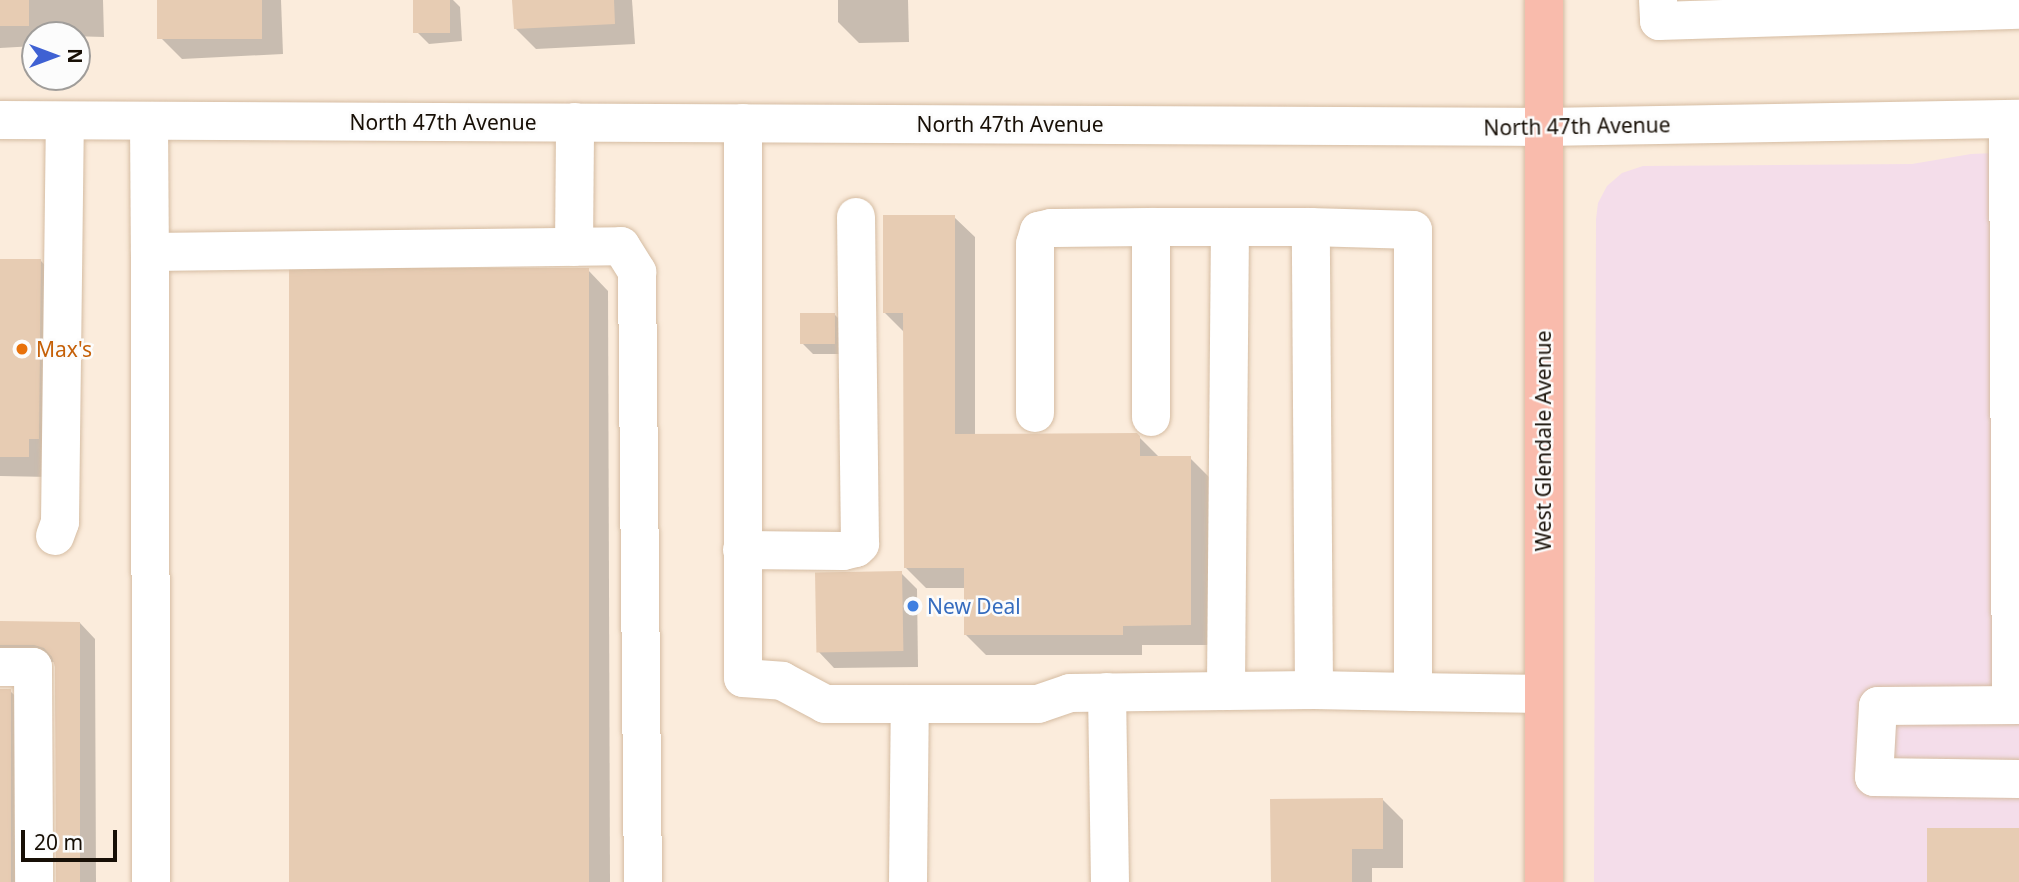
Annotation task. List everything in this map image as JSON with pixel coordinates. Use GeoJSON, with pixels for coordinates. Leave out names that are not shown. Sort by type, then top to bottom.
{"type":"FeatureCollection","features":[{"type":"Feature","properties":{"kind":"main road","name":"West Glendale Avenue"},"geometry":{"type":"LineString","coordinates":[[1544,0],[1544,882]]}},
{"type":"Feature","properties":{"kind":"street"},"geometry":{"type":"LineString","coordinates":[[1658,0],[1659,21],[2019,10]]}},
{"type":"Feature","properties":{"kind":"street","name":"North 47th Avenue"},"geometry":{"type":"LineString","coordinates":[[0,120],[1544,127],[2014,119]]}},
{"type":"Feature","properties":{"kind":"street"},"geometry":{"type":"LineString","coordinates":[[2014,119],[2015,705],[1878,706],[1874,777],[2019,779]]}},
{"type":"Feature","properties":{"kind":"street"},"geometry":{"type":"LineString","coordinates":[[55,536],[60,522],[65,121]]}},
{"type":"Feature","properties":{"kind":"street"},"geometry":{"type":"LineString","coordinates":[[149,121],[151,882]]}},
{"type":"Feature","properties":{"kind":"street"},"geometry":{"type":"LineString","coordinates":[[574,247],[575,122]]}},
{"type":"Feature","properties":{"kind":"street"},"geometry":{"type":"LineString","coordinates":[[743,123],[743,678],[782,681],[825,704],[1038,704],[1070,693],[1107,692],[1314,690],[1544,694]]}},
{"type":"Feature","properties":{"kind":"street"},"geometry":{"type":"LineString","coordinates":[[742,550],[844,551],[860,544],[856,217]]}},
{"type":"Feature","properties":{"kind":"street"},"geometry":{"type":"LineString","coordinates":[[1035,412],[1035,244],[1039,232],[1051,228],[1230,226],[1413,230],[1413,692]]}},
{"type":"Feature","properties":{"kind":"street"},"geometry":{"type":"LineString","coordinates":[[1226,691],[1230,226]]}},
{"type":"Feature","properties":{"kind":"street"},"geometry":{"type":"LineString","coordinates":[[1311,227],[1314,690]]}},
{"type":"Feature","properties":{"kind":"street"},"geometry":{"type":"LineString","coordinates":[[1151,228],[1151,417]]}},
{"type":"Feature","properties":{"kind":"street"},"geometry":{"type":"LineString","coordinates":[[150,252],[621,246],[637,272],[643,882]]}},
{"type":"Feature","properties":{"kind":"street"},"geometry":{"type":"LineString","coordinates":[[0,667],[33,667],[34,882]]}},
{"type":"Feature","properties":{"kind":"street"},"geometry":{"type":"LineString","coordinates":[[1107,692],[1110,882]]}},
{"type":"Feature","properties":{"kind":"street"},"geometry":{"type":"LineString","coordinates":[[908,882],[910,704]]}},
{"type":"Feature","properties":{"kind":"shaded area"},"geometry":{"type":"Polygon","coordinates":[[[2019,152],[2019,882],[1594,882],[1596,219],[1598,203],[1607,186],[1622,173],[1643,166],[1912,164],[1971,154],[2019,152]]]}},
{"type":"Feature","properties":{"kind":"building"},"geometry":{"type":"Polygon","coordinates":[[[0,0],[29,0],[29,21],[21,21],[21,26],[0,26],[0,0]]]}},
{"type":"Feature","properties":{"kind":"building"},"geometry":{"type":"Polygon","coordinates":[[[157,0],[262,0],[262,39],[157,39],[157,0]]]}},
{"type":"Feature","properties":{"kind":"building"},"geometry":{"type":"Polygon","coordinates":[[[413,0],[450,0],[450,33],[413,33],[413,0]]]}},
{"type":"Feature","properties":{"kind":"building"},"geometry":{"type":"Polygon","coordinates":[[[512,0],[614,0],[615,24],[514,29],[512,0]]]}},
{"type":"Feature","properties":{"kind":"building"},"geometry":{"type":"Polygon","coordinates":[[[883,215],[955,215],[955,434],[1137,433],[1140,436],[1140,456],[1191,456],[1191,625],[1123,626],[1123,635],[964,635],[964,568],[904,568],[903,313],[883,313],[883,215]]]}},
{"type":"Feature","properties":{"kind":"building","name":"Max's"},"geometry":{"type":"Polygon","coordinates":[[[0,259],[41,259],[39,439],[29,439],[29,457],[0,457],[0,259]]]}},
{"type":"Feature","properties":{"kind":"building"},"geometry":{"type":"Polygon","coordinates":[[[289,268],[589,268],[589,882],[289,882],[289,268]]]}},
{"type":"Feature","properties":{"kind":"building"},"geometry":{"type":"Polygon","coordinates":[[[800,313],[835,313],[835,344],[800,344],[800,313]]]}},
{"type":"Feature","properties":{"kind":"building"},"geometry":{"type":"Polygon","coordinates":[[[902,571],[903,651],[816,653],[815,573],[902,571]]]}},
{"type":"Feature","properties":{"kind":"building"},"geometry":{"type":"Polygon","coordinates":[[[0,621],[80,622],[80,882],[56,882],[55,667],[52,657],[44,648],[34,645],[0,645],[0,621]]]}},
{"type":"Feature","properties":{"kind":"building"},"geometry":{"type":"Polygon","coordinates":[[[0,689],[11,689],[11,882],[0,882],[0,689]]]}},
{"type":"Feature","properties":{"kind":"building"},"geometry":{"type":"Polygon","coordinates":[[[1383,798],[1383,849],[1352,849],[1352,882],[1271,882],[1270,799],[1383,798]]]}},
{"type":"Feature","properties":{"kind":"building"},"geometry":{"type":"Polygon","coordinates":[[[1927,828],[2019,828],[2019,882],[1927,882],[1927,828]]]}},
{"type":"Feature","properties":{"kind":"place","name":"Max's"},"geometry":{"type":"Point","coordinates":[22,349]}},
{"type":"Feature","properties":{"kind":"place","name":"New Deal"},"geometry":{"type":"Point","coordinates":[913,606]}}]}
